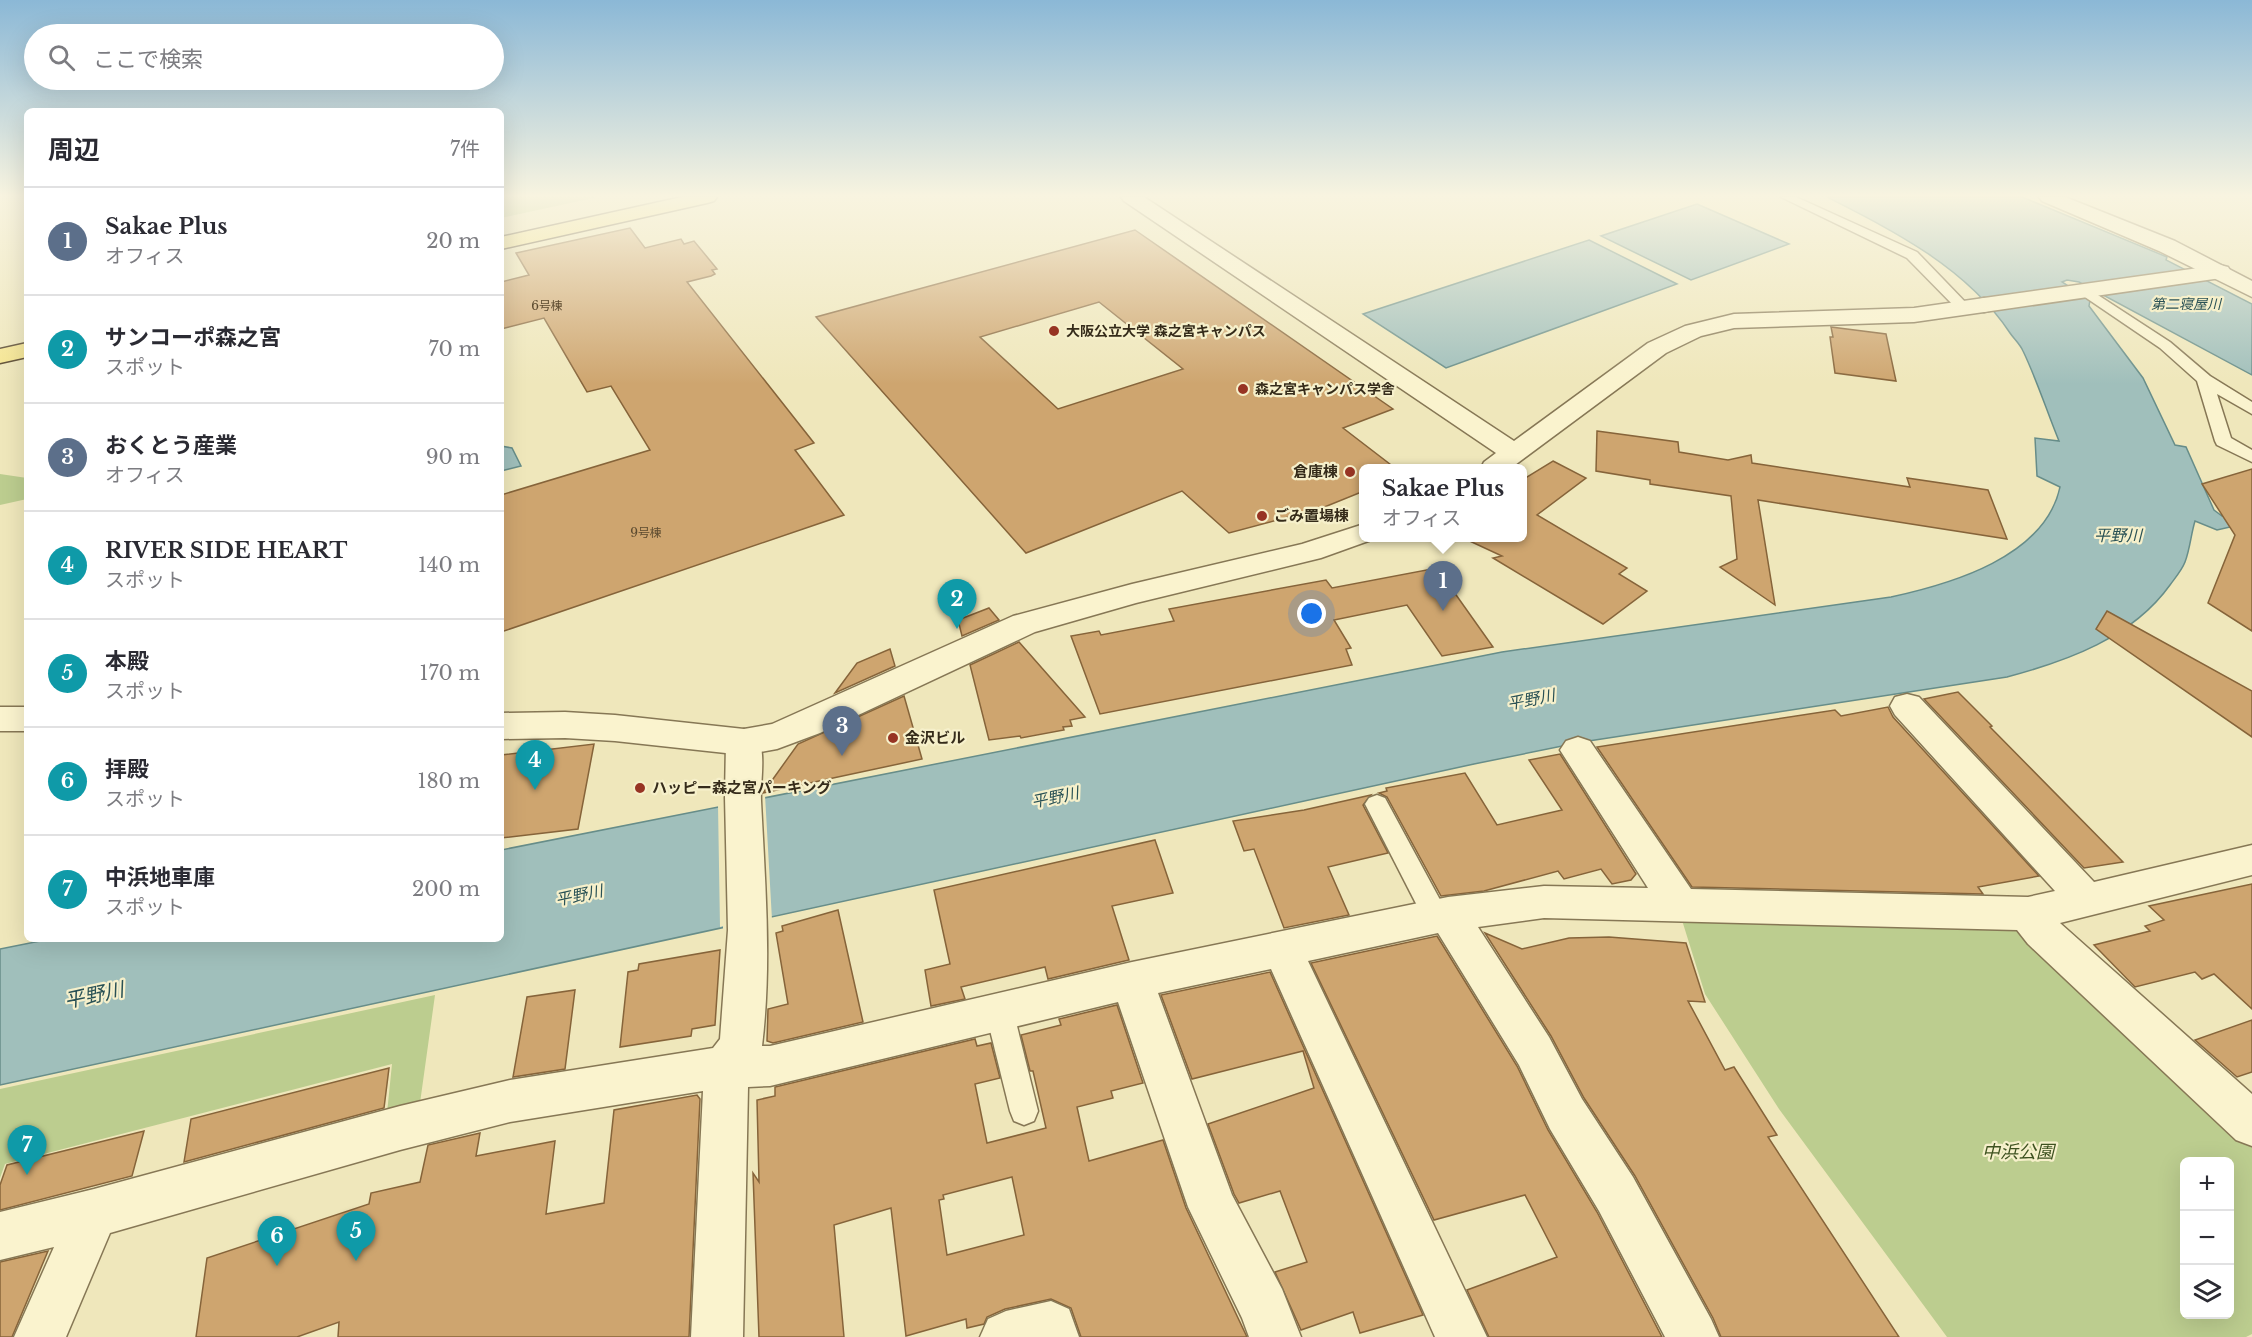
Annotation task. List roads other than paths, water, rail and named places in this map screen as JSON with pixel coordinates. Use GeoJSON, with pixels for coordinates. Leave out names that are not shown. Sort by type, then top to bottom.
{"type":"FeatureCollection","features":[{"type":"Feature","properties":{"kind":"main road"},"geometry":{"type":"LineString","coordinates":[[0,342],[24,338]]}},
{"type":"Feature","properties":{"kind":"main road"},"geometry":{"type":"LineString","coordinates":[[0,356],[24,351]]}},
{"type":"Feature","properties":{"kind":"street"},"geometry":{"type":"LineString","coordinates":[[1225,259],[1514,453]]}},
{"type":"Feature","properties":{"kind":"street"},"geometry":{"type":"LineString","coordinates":[[2189,259],[2212,274],[2252,290]]}},
{"type":"Feature","properties":{"kind":"street"},"geometry":{"type":"LineString","coordinates":[[1499,464],[1658,348],[1706,327],[1755,319],[1914,315],[2212,274]]}},
{"type":"Feature","properties":{"kind":"street"},"geometry":{"type":"LineString","coordinates":[[504,726],[565,725],[615,728],[744,742],[777,736],[808,724],[1024,624],[1132,594],[1310,551],[1359,535]]}},
{"type":"Feature","properties":{"kind":"street"},"geometry":{"type":"LineString","coordinates":[[1907,706],[2086,900]]}},
{"type":"Feature","properties":{"kind":"street"},"geometry":{"type":"LineString","coordinates":[[0,719],[24,719]]}},
{"type":"Feature","properties":{"kind":"street"},"geometry":{"type":"LineString","coordinates":[[717,1337],[726,1067],[741,1045],[748,930],[743,796],[744,742]]}},
{"type":"Feature","properties":{"kind":"street"},"geometry":{"type":"LineString","coordinates":[[1578,750],[1680,905]]}},
{"type":"Feature","properties":{"kind":"street"},"geometry":{"type":"LineString","coordinates":[[0,1236],[94,1213],[400,1128],[510,1101],[726,1067],[770,1066],[1132,980],[1442,916],[1544,902],[2028,914],[2251,862]]}},
{"type":"Feature","properties":{"kind":"street"},"geometry":{"type":"LineString","coordinates":[[2028,914],[2042,932],[2247,1113]]}},
{"type":"Feature","properties":{"kind":"street"},"geometry":{"type":"LineString","coordinates":[[1442,916],[1534,1051],[1566,1114],[1616,1194],[1693,1337]]}},
{"type":"Feature","properties":{"kind":"street"},"geometry":{"type":"LineString","coordinates":[[1282,948],[1461,1337]]}},
{"type":"Feature","properties":{"kind":"street"},"geometry":{"type":"LineString","coordinates":[[1132,980],[1212,1207],[1264,1307],[1275,1337]]}},
{"type":"Feature","properties":{"kind":"street"},"geometry":{"type":"LineString","coordinates":[[40,1337],[94,1213]]}},
{"type":"Feature","properties":{"kind":"street"},"geometry":{"type":"LineString","coordinates":[[1006,1337],[1051,1327],[1053,1337]]}},
{"type":"Feature","properties":{"kind":"lane"},"geometry":{"type":"LineString","coordinates":[[1917,259],[1974,306]]}},
{"type":"Feature","properties":{"kind":"lane"},"geometry":{"type":"LineString","coordinates":[[2084,291],[2165,345],[2204,379],[2252,409]]}},
{"type":"Feature","properties":{"kind":"lane"},"geometry":{"type":"LineString","coordinates":[[2204,379],[2223,441],[2252,457]]}},
{"type":"Feature","properties":{"kind":"lane"},"geometry":{"type":"LineString","coordinates":[[1377,804],[1442,916]]}},
{"type":"Feature","properties":{"kind":"lane"},"geometry":{"type":"LineString","coordinates":[[999,1010],[1024,1111]]}},
{"type":"Feature","properties":{"kind":"water"},"geometry":{"type":"Polygon","coordinates":[[[1530,259],[1628,259],[1677,284],[1446,368],[1363,314],[1530,259]]]}},
{"type":"Feature","properties":{"kind":"water"},"geometry":{"type":"Polygon","coordinates":[[[1649,259],[1747,259],[1691,280],[1649,259]]]}},
{"type":"Feature","properties":{"kind":"water","name":"平野川"},"geometry":{"type":"Polygon","coordinates":[[[1937,259],[2166,259],[2252,304],[2252,375],[2079,282],[2067,280],[2062,282],[2090,300],[2089,306],[2143,378],[2175,445],[2186,447],[2214,510],[2222,516],[2252,513],[2252,522],[2217,530],[2195,521],[2185,562],[2155,604],[2118,633],[2075,655],[2007,677],[1582,742],[1474,764],[0,1085],[0,949],[35,942],[504,942],[504,849],[1502,652],[1891,597],[1967,575],[2016,549],[2036,532],[2051,511],[2060,487],[2037,476],[2035,438],[2059,441],[2020,346],[1993,310],[1937,259]]]}},
{"type":"Feature","properties":{"kind":"water"},"geometry":{"type":"Polygon","coordinates":[[[504,447],[512,448],[521,466],[504,470],[504,447]]]}},
{"type":"Feature","properties":{"kind":"place","name":"大阪公立大学 森之宮キャンパス"},"geometry":{"type":"Point","coordinates":[1054,331]}},
{"type":"Feature","properties":{"kind":"place","name":"森之宮キャンパス学舎"},"geometry":{"type":"Point","coordinates":[1243,389]}},
{"type":"Feature","properties":{"kind":"place","name":"倉庫棟"},"geometry":{"type":"Point","coordinates":[1350,472]}},
{"type":"Feature","properties":{"kind":"place","name":"ごみ置場棟"},"geometry":{"type":"Point","coordinates":[1262,516]}},
{"type":"Feature","properties":{"kind":"place","name":"Sakae Plus"},"geometry":{"type":"Point","coordinates":[1443,611]}},
{"type":"Feature","properties":{"kind":"place","name":"サンコーポ森之宮"},"geometry":{"type":"Point","coordinates":[957,629]}},
{"type":"Feature","properties":{"kind":"place","name":"金沢ビル"},"geometry":{"type":"Point","coordinates":[893,738]}},
{"type":"Feature","properties":{"kind":"place","name":"おくとう産業"},"geometry":{"type":"Point","coordinates":[842,756]}},
{"type":"Feature","properties":{"kind":"place","name":"ハッピー森之宮パーキング"},"geometry":{"type":"Point","coordinates":[640,788]}},
{"type":"Feature","properties":{"kind":"place","name":"RIVER SIDE HEART"},"geometry":{"type":"Point","coordinates":[535,790]}},
{"type":"Feature","properties":{"kind":"place","name":"中浜地車庫"},"geometry":{"type":"Point","coordinates":[27,1175]}},
{"type":"Feature","properties":{"kind":"place","name":"本殿"},"geometry":{"type":"Point","coordinates":[356,1261]}},
{"type":"Feature","properties":{"kind":"place","name":"拝殿"},"geometry":{"type":"Point","coordinates":[277,1266]}},
{"type":"Feature","properties":{"kind":"water label","name":"第二寝屋川"},"geometry":{"type":"Point","coordinates":[2186,304]}},
{"type":"Feature","properties":{"kind":"park label","name":"中浜公園"},"geometry":{"type":"Point","coordinates":[2018,1152]}}]}
